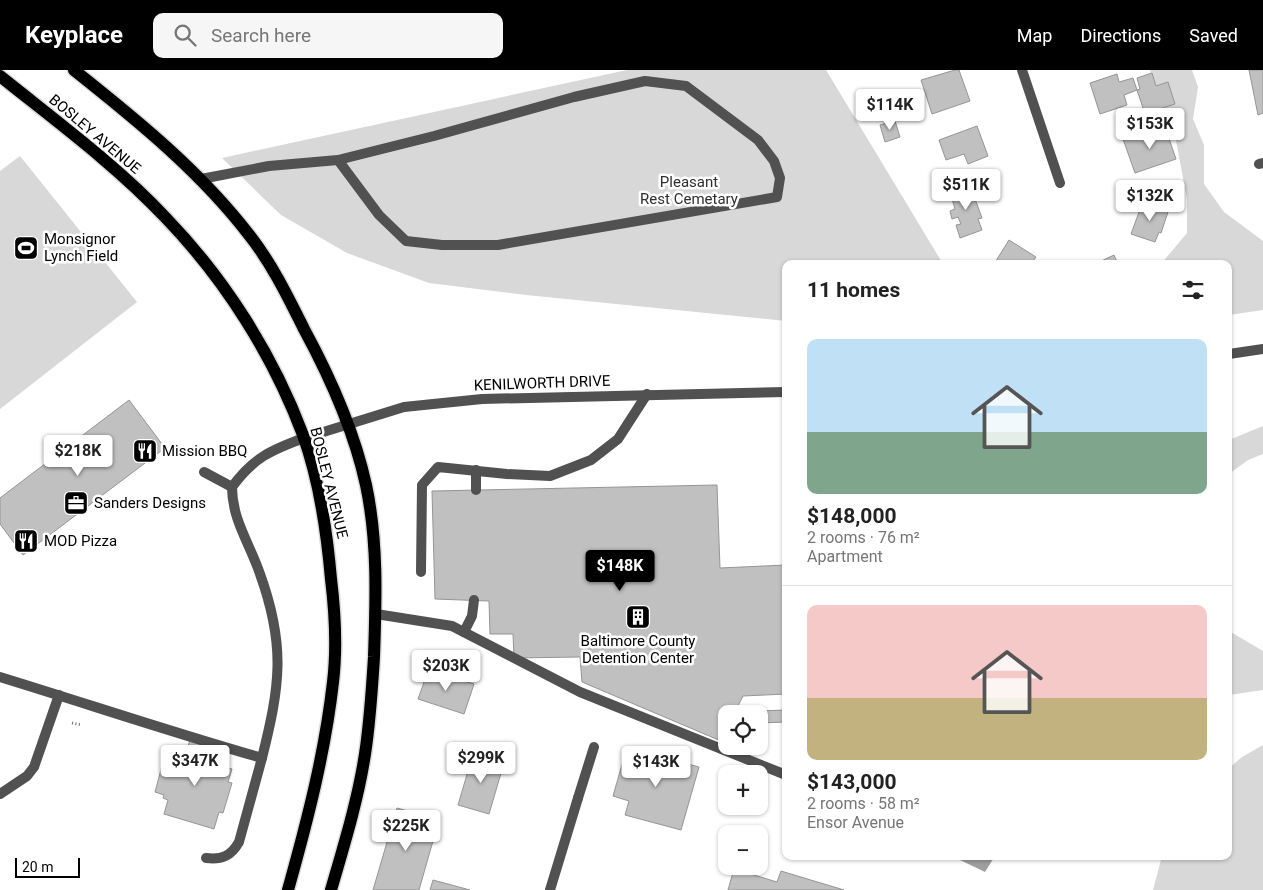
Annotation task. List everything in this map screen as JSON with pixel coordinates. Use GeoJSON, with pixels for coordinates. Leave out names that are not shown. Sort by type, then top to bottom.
{"type":"FeatureCollection","features":[{"type":"Feature","properties":{"kind":"main road","name":"BOSLEY AVENUE"},"geometry":{"type":"LineString","coordinates":[[74,70],[136,119],[201,179],[251,237],[285,292],[322,362],[348,424],[366,484],[374,539],[376,614],[365,754],[352,816],[331,890]]}},
{"type":"Feature","properties":{"kind":"main road","name":"BOSLEY AVENUE"},"geometry":{"type":"LineString","coordinates":[[0,76],[103,160],[165,216],[212,270],[244,317],[281,383],[304,438],[320,503],[329,552],[334,608],[333,680],[312,803],[288,890]]}},
{"type":"Feature","properties":{"kind":"street"},"geometry":{"type":"LineString","coordinates":[[1022,70],[1060,184]]}},
{"type":"Feature","properties":{"kind":"street"},"geometry":{"type":"LineString","coordinates":[[201,179],[268,166],[338,160],[434,136],[574,97],[645,81],[686,86],[758,140],[774,161],[780,178],[777,197],[498,245],[442,245],[406,241],[379,215],[338,160]]}},
{"type":"Feature","properties":{"kind":"street"},"geometry":{"type":"LineString","coordinates":[[1232,354],[1263,349]]}},
{"type":"Feature","properties":{"kind":"street","name":"KENILWORTH DRIVE"},"geometry":{"type":"LineString","coordinates":[[232,487],[242,473],[262,456],[304,438],[404,407],[482,399],[782,392]]}},
{"type":"Feature","properties":{"kind":"street"},"geometry":{"type":"LineString","coordinates":[[421,572],[422,485],[438,467],[550,476],[591,460],[618,439],[647,394]]}},
{"type":"Feature","properties":{"kind":"street"},"geometry":{"type":"LineString","coordinates":[[476,470],[476,490]]}},
{"type":"Feature","properties":{"kind":"street"},"geometry":{"type":"LineString","coordinates":[[204,472],[232,487],[235,515],[260,573],[277,632],[279,658],[277,686],[262,758],[239,842],[233,852],[226,856],[216,859],[206,858]]}},
{"type":"Feature","properties":{"kind":"street"},"geometry":{"type":"LineString","coordinates":[[464,632],[472,616],[474,600]]}},
{"type":"Feature","properties":{"kind":"street"},"geometry":{"type":"LineString","coordinates":[[376,614],[452,626],[580,692],[782,772]]}},
{"type":"Feature","properties":{"kind":"street"},"geometry":{"type":"LineString","coordinates":[[0,677],[122,714],[150,726],[262,758]]}},
{"type":"Feature","properties":{"kind":"street"},"geometry":{"type":"LineString","coordinates":[[0,794],[27,776],[34,766],[59,695]]}},
{"type":"Feature","properties":{"kind":"street"},"geometry":{"type":"LineString","coordinates":[[550,890],[594,747]]}},
{"type":"Feature","properties":{"kind":"path"},"geometry":{"type":"LineString","coordinates":[[72,722],[82,725]]}},
{"type":"Feature","properties":{"kind":"green space","name":"Pleasant Rest Cemetary"},"geometry":{"type":"Polygon","coordinates":[[[627,70],[826,70],[941,260],[782,260],[782,321],[526,295],[429,283],[347,253],[281,215],[222,158],[627,70]]]}},
{"type":"Feature","properties":{"kind":"green space"},"geometry":{"type":"Polygon","coordinates":[[[1150,70],[1192,70],[1198,87],[1193,119],[1204,145],[1204,184],[1224,212],[1263,241],[1263,310],[1232,315],[1232,260],[1164,260],[1187,233],[1187,199],[1174,130],[1150,70]]]}},
{"type":"Feature","properties":{"kind":"green space"},"geometry":{"type":"Polygon","coordinates":[[[20,156],[137,302],[0,409],[0,171],[20,156]]]}},
{"type":"Feature","properties":{"kind":"green space"},"geometry":{"type":"Polygon","coordinates":[[[1263,426],[1263,454],[1248,460],[1232,472],[1232,439],[1263,426]]]}},
{"type":"Feature","properties":{"kind":"green space"},"geometry":{"type":"Polygon","coordinates":[[[1232,633],[1263,651],[1263,690],[1232,695],[1232,633]]]}},
{"type":"Feature","properties":{"kind":"green space"},"geometry":{"type":"Polygon","coordinates":[[[1263,745],[1263,890],[1153,890],[1161,860],[1232,860],[1232,765],[1242,757],[1263,745]]]}},
{"type":"Feature","properties":{"kind":"shaded area"},"geometry":{"type":"Polygon","coordinates":[[[960,860],[992,860],[985,872],[960,860]]]}},
{"type":"Feature","properties":{"kind":"building"},"geometry":{"type":"Polygon","coordinates":[[[959,70],[970,101],[932,114],[921,80],[959,70]]]}},
{"type":"Feature","properties":{"kind":"building"},"geometry":{"type":"Polygon","coordinates":[[[1249,70],[1263,70],[1263,113],[1258,115],[1249,70]]]}},
{"type":"Feature","properties":{"kind":"building"},"geometry":{"type":"Polygon","coordinates":[[[1152,73],[1156,86],[1168,82],[1175,104],[1147,113],[1150,120],[1141,123],[1139,116],[1145,114],[1137,90],[1140,89],[1137,78],[1152,73]]]}},
{"type":"Feature","properties":{"kind":"building"},"geometry":{"type":"Polygon","coordinates":[[[1117,74],[1119,82],[1133,78],[1137,90],[1124,95],[1127,105],[1100,114],[1090,83],[1117,74]]]}},
{"type":"Feature","properties":{"kind":"building"},"geometry":{"type":"Polygon","coordinates":[[[882,99],[885,107],[874,111],[871,102],[882,99]]]}},
{"type":"Feature","properties":{"kind":"building"},"geometry":{"type":"Polygon","coordinates":[[[895,121],[900,137],[885,142],[880,125],[895,121]]]}},
{"type":"Feature","properties":{"kind":"building"},"geometry":{"type":"Polygon","coordinates":[[[977,126],[988,156],[968,164],[964,154],[946,160],[939,140],[977,126]]]}},
{"type":"Feature","properties":{"kind":"building"},"geometry":{"type":"Polygon","coordinates":[[[1165,127],[1176,159],[1135,173],[1123,139],[1165,127]]]}},
{"type":"Feature","properties":{"kind":"building"},"geometry":{"type":"Polygon","coordinates":[[[970,185],[982,218],[978,219],[982,230],[960,238],[956,225],[961,224],[958,217],[952,219],[950,211],[955,209],[950,192],[970,185]]]}},
{"type":"Feature","properties":{"kind":"building"},"geometry":{"type":"Polygon","coordinates":[[[1142,204],[1156,209],[1158,205],[1169,209],[1161,233],[1159,232],[1155,242],[1131,234],[1142,204]]]}},
{"type":"Feature","properties":{"kind":"building"},"geometry":{"type":"Polygon","coordinates":[[[1009,240],[1036,257],[1034,260],[996,260],[1009,240]]]}},
{"type":"Feature","properties":{"kind":"building"},"geometry":{"type":"Polygon","coordinates":[[[1114,255],[1116,260],[1103,260],[1114,255]]]}},
{"type":"Feature","properties":{"kind":"building"},"geometry":{"type":"Polygon","coordinates":[[[129,400],[165,448],[23,555],[0,524],[0,498],[129,400]]]}},
{"type":"Feature","properties":{"kind":"building","name":"Baltimore County Detention Center"},"geometry":{"type":"Polygon","coordinates":[[[717,485],[720,568],[782,565],[782,694],[743,696],[738,705],[718,705],[718,740],[582,682],[580,657],[514,658],[513,634],[490,634],[489,601],[435,599],[432,491],[717,485]]]}},
{"type":"Feature","properties":{"kind":"building"},"geometry":{"type":"Polygon","coordinates":[[[428,671],[474,684],[464,714],[418,699],[428,671]]]}},
{"type":"Feature","properties":{"kind":"building"},"geometry":{"type":"Polygon","coordinates":[[[782,710],[782,722],[768,723],[768,711],[782,710]]]}},
{"type":"Feature","properties":{"kind":"building"},"geometry":{"type":"Polygon","coordinates":[[[190,740],[211,746],[207,762],[232,769],[228,782],[232,783],[223,813],[219,812],[214,829],[164,814],[168,800],[163,798],[164,795],[155,792],[163,762],[173,765],[177,753],[185,755],[190,740]]]}},
{"type":"Feature","properties":{"kind":"building"},"geometry":{"type":"Polygon","coordinates":[[[627,747],[699,767],[681,830],[625,815],[629,801],[613,796],[627,747]]]}},
{"type":"Feature","properties":{"kind":"building"},"geometry":{"type":"Polygon","coordinates":[[[473,754],[504,763],[489,814],[458,805],[473,754]]]}},
{"type":"Feature","properties":{"kind":"building"},"geometry":{"type":"Polygon","coordinates":[[[397,808],[439,820],[419,890],[373,890],[397,808]]]}},
{"type":"Feature","properties":{"kind":"building"},"geometry":{"type":"Polygon","coordinates":[[[781,871],[844,890],[728,890],[732,875],[754,875],[777,882],[781,871]]]}},
{"type":"Feature","properties":{"kind":"building"},"geometry":{"type":"Polygon","coordinates":[[[433,880],[470,890],[430,890],[433,880]]]}},
{"type":"Feature","properties":{"kind":"place","name":"Monsignor Lynch Field"},"geometry":{"type":"Point","coordinates":[26,248]}},
{"type":"Feature","properties":{"kind":"place","name":"Mission BBQ"},"geometry":{"type":"Point","coordinates":[145,451]}},
{"type":"Feature","properties":{"kind":"place","name":"Sanders Designs"},"geometry":{"type":"Point","coordinates":[76,503]}},
{"type":"Feature","properties":{"kind":"place","name":"MOD Pizza"},"geometry":{"type":"Point","coordinates":[26,541]}},
{"type":"Feature","properties":{"kind":"place","name":"Baltimore County Detention Center"},"geometry":{"type":"Point","coordinates":[638,617]}}]}
